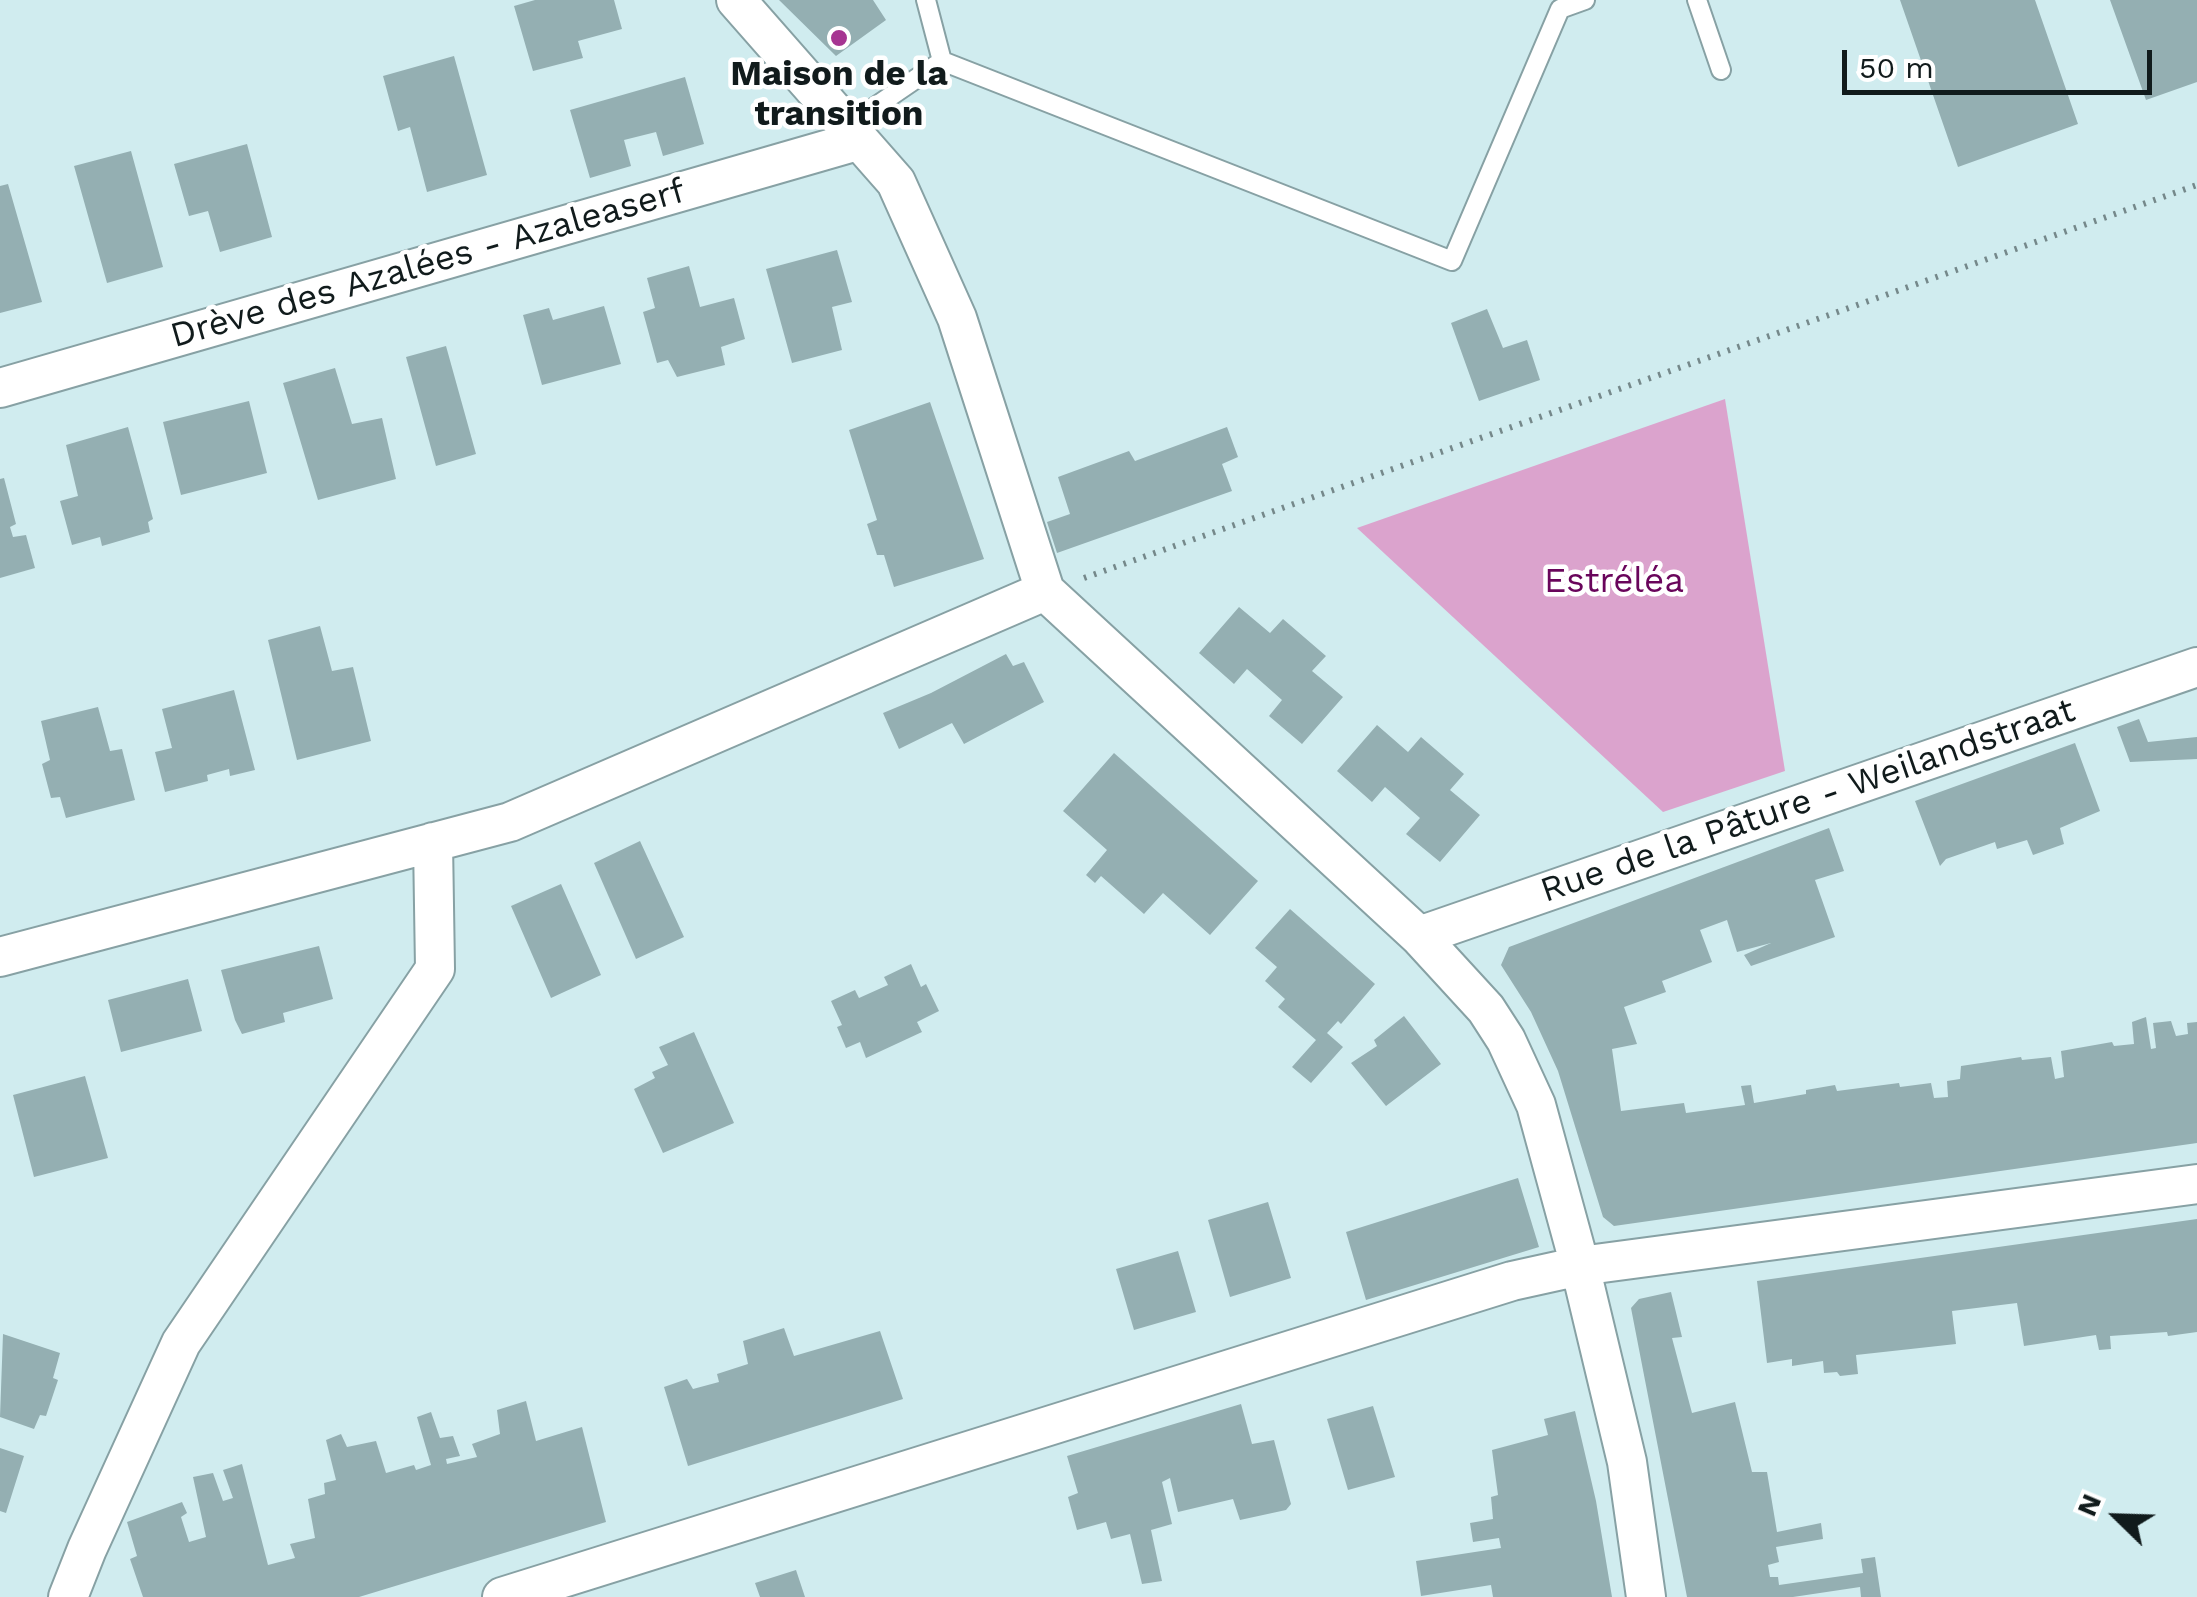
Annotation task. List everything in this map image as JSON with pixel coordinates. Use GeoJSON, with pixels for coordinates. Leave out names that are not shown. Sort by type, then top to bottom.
{"type":"FeatureCollection","features":[{"type":"Feature","properties":{"kind":"street"},"geometry":{"type":"LineString","coordinates":[[736,0],[896,182],[957,318],[1045,591],[1419,936],[1486,1008],[1521,1068],[1551,1153],[1627,1462],[1646,1597]]}},
{"type":"Feature","properties":{"kind":"street","name":"Drève des Azalées - Azaleaserf"},"geometry":{"type":"LineString","coordinates":[[0,388],[852,133]]}},
{"type":"Feature","properties":{"kind":"street"},"geometry":{"type":"LineString","coordinates":[[0,957],[510,822],[1045,591]]}},
{"type":"Feature","properties":{"kind":"street","name":"Rue de la Pâture - Weilandstraat"},"geometry":{"type":"LineString","coordinates":[[1419,936],[2197,667]]}},
{"type":"Feature","properties":{"kind":"street"},"geometry":{"type":"LineString","coordinates":[[68,1597],[86,1549],[182,1343],[434,970],[433,842]]}},
{"type":"Feature","properties":{"kind":"street"},"geometry":{"type":"LineString","coordinates":[[502,1597],[613,1581],[1512,1281],[1580,1266],[2197,1184]]}},
{"type":"Feature","properties":{"kind":"lane"},"geometry":{"type":"LineString","coordinates":[[926,0],[942,61]]}},
{"type":"Feature","properties":{"kind":"lane"},"geometry":{"type":"LineString","coordinates":[[942,61],[1452,261],[1560,9],[1585,0]]}},
{"type":"Feature","properties":{"kind":"lane"},"geometry":{"type":"LineString","coordinates":[[1697,0],[1721,70]]}},
{"type":"Feature","properties":{"kind":"lane"},"geometry":{"type":"LineString","coordinates":[[852,133],[942,61]]}},
{"type":"Feature","properties":{"kind":"path"},"geometry":{"type":"LineString","coordinates":[[1045,591],[2197,185]]}},
{"type":"Feature","properties":{"kind":"green space","name":"Estréléa"},"geometry":{"type":"Polygon","coordinates":[[[1725,399],[1785,771],[1663,812],[1357,528],[1725,399]]]}},
{"type":"Feature","properties":{"kind":"building"},"geometry":{"type":"Polygon","coordinates":[[[535,0],[614,0],[622,29],[578,41],[583,58],[533,71],[514,6],[535,0]]]}},
{"type":"Feature","properties":{"kind":"building","name":"Maison de la transition"},"geometry":{"type":"Polygon","coordinates":[[[779,0],[873,0],[886,20],[836,56],[779,0]]]}},
{"type":"Feature","properties":{"kind":"building"},"geometry":{"type":"Polygon","coordinates":[[[1900,0],[2035,0],[2078,124],[1958,167],[1900,0]]]}},
{"type":"Feature","properties":{"kind":"building"},"geometry":{"type":"Polygon","coordinates":[[[2110,0],[2197,0],[2197,82],[2146,100],[2110,0]]]}},
{"type":"Feature","properties":{"kind":"building"},"geometry":{"type":"Polygon","coordinates":[[[454,56],[487,175],[427,192],[410,127],[398,131],[383,76],[454,56]]]}},
{"type":"Feature","properties":{"kind":"building"},"geometry":{"type":"Polygon","coordinates":[[[685,77],[704,144],[663,156],[656,132],[624,140],[631,166],[590,178],[570,110],[685,77]]]}},
{"type":"Feature","properties":{"kind":"building"},"geometry":{"type":"Polygon","coordinates":[[[247,144],[272,237],[220,252],[208,211],[189,216],[174,164],[247,144]]]}},
{"type":"Feature","properties":{"kind":"building"},"geometry":{"type":"Polygon","coordinates":[[[131,151],[163,267],[107,283],[74,166],[131,151]]]}},
{"type":"Feature","properties":{"kind":"building"},"geometry":{"type":"Polygon","coordinates":[[[8,184],[42,302],[0,313],[0,186],[8,184]]]}},
{"type":"Feature","properties":{"kind":"building"},"geometry":{"type":"Polygon","coordinates":[[[837,250],[852,302],[832,307],[842,350],[792,363],[766,269],[837,250]]]}},
{"type":"Feature","properties":{"kind":"building"},"geometry":{"type":"Polygon","coordinates":[[[689,266],[700,307],[734,298],[745,339],[721,347],[725,365],[677,377],[668,360],[657,363],[643,312],[655,308],[647,278],[689,266]]]}},
{"type":"Feature","properties":{"kind":"building"},"geometry":{"type":"Polygon","coordinates":[[[604,306],[621,364],[542,385],[523,315],[549,308],[553,320],[604,306]]]}},
{"type":"Feature","properties":{"kind":"building"},"geometry":{"type":"Polygon","coordinates":[[[1487,309],[1503,348],[1527,340],[1540,380],[1479,401],[1451,323],[1487,309]]]}},
{"type":"Feature","properties":{"kind":"building"},"geometry":{"type":"Polygon","coordinates":[[[446,346],[476,454],[436,466],[406,357],[446,346]]]}},
{"type":"Feature","properties":{"kind":"building"},"geometry":{"type":"Polygon","coordinates":[[[335,368],[352,424],[382,418],[396,479],[318,500],[283,383],[335,368]]]}},
{"type":"Feature","properties":{"kind":"building"},"geometry":{"type":"Polygon","coordinates":[[[249,401],[267,473],[181,495],[163,422],[249,401]]]}},
{"type":"Feature","properties":{"kind":"building"},"geometry":{"type":"Polygon","coordinates":[[[930,402],[984,559],[894,587],[884,555],[877,555],[867,524],[877,520],[849,430],[930,402]]]}},
{"type":"Feature","properties":{"kind":"building"},"geometry":{"type":"Polygon","coordinates":[[[128,427],[153,519],[148,522],[150,532],[102,546],[100,537],[72,545],[60,501],[78,496],[66,445],[128,427]]]}},
{"type":"Feature","properties":{"kind":"building"},"geometry":{"type":"Polygon","coordinates":[[[1227,427],[1238,457],[1222,464],[1232,491],[1057,553],[1047,522],[1070,514],[1058,477],[1129,451],[1135,461],[1227,427]]]}},
{"type":"Feature","properties":{"kind":"building"},"geometry":{"type":"Polygon","coordinates":[[[4,478],[16,524],[10,527],[13,537],[26,535],[35,568],[0,578],[0,479],[4,478]]]}},
{"type":"Feature","properties":{"kind":"building"},"geometry":{"type":"Polygon","coordinates":[[[1239,607],[1270,633],[1283,619],[1326,656],[1312,671],[1343,697],[1302,744],[1269,716],[1282,700],[1247,669],[1234,684],[1199,653],[1239,607]]]}},
{"type":"Feature","properties":{"kind":"building"},"geometry":{"type":"Polygon","coordinates":[[[320,626],[332,671],[353,667],[371,741],[297,760],[268,640],[320,626]]]}},
{"type":"Feature","properties":{"kind":"building"},"geometry":{"type":"Polygon","coordinates":[[[1006,654],[1013,666],[1024,662],[1044,702],[964,744],[952,723],[899,749],[883,713],[1006,654]]]}},
{"type":"Feature","properties":{"kind":"building"},"geometry":{"type":"Polygon","coordinates":[[[234,690],[255,770],[230,776],[229,769],[207,775],[208,781],[165,792],[155,752],[172,748],[162,709],[234,690]]]}},
{"type":"Feature","properties":{"kind":"building"},"geometry":{"type":"Polygon","coordinates":[[[98,707],[110,751],[122,749],[135,800],[66,818],[60,797],[51,798],[42,764],[50,760],[41,721],[98,707]]]}},
{"type":"Feature","properties":{"kind":"building"},"geometry":{"type":"Polygon","coordinates":[[[2139,719],[2148,742],[2197,737],[2197,759],[2130,762],[2117,727],[2139,719]]]}},
{"type":"Feature","properties":{"kind":"building"},"geometry":{"type":"Polygon","coordinates":[[[1377,725],[1408,752],[1421,737],[1464,774],[1450,790],[1480,815],[1440,862],[1406,834],[1420,818],[1385,787],[1372,802],[1337,771],[1377,725]]]}},
{"type":"Feature","properties":{"kind":"building"},"geometry":{"type":"Polygon","coordinates":[[[2075,743],[2100,811],[2060,828],[2064,844],[2033,855],[2027,840],[1997,849],[1995,842],[1946,859],[1940,866],[1915,801],[2075,743]]]}},
{"type":"Feature","properties":{"kind":"building"},"geometry":{"type":"Polygon","coordinates":[[[1114,753],[1258,881],[1210,935],[1163,893],[1144,914],[1101,876],[1095,883],[1086,875],[1107,850],[1063,811],[1114,753]]]}},
{"type":"Feature","properties":{"kind":"building"},"geometry":{"type":"Polygon","coordinates":[[[1829,828],[1844,871],[1815,880],[1835,937],[1751,966],[1744,955],[1771,943],[1737,952],[1727,920],[1700,930],[1712,962],[1662,981],[1666,992],[1624,1007],[1637,1044],[1612,1049],[1621,1111],[1684,1103],[1686,1113],[1745,1105],[1741,1086],[1751,1085],[1754,1103],[1835,1085],[1837,1091],[1899,1083],[1900,1087],[1931,1083],[1934,1098],[1948,1097],[1947,1081],[1960,1079],[1961,1066],[2021,1057],[2051,1057],[2055,1079],[2064,1077],[2061,1051],[2112,1042],[2114,1046],[2134,1044],[2132,1022],[2146,1017],[2151,1049],[2156,1048],[2153,1023],[2171,1021],[2176,1036],[2188,1034],[2187,1023],[2197,1022],[2197,1143],[1614,1226],[1603,1217],[1558,1071],[1531,1012],[1501,965],[1509,947],[1829,828]]]}},
{"type":"Feature","properties":{"kind":"building"},"geometry":{"type":"Polygon","coordinates":[[[640,841],[684,937],[636,959],[594,863],[640,841]]]}},
{"type":"Feature","properties":{"kind":"building"},"geometry":{"type":"Polygon","coordinates":[[[561,884],[601,975],[551,998],[511,906],[561,884]]]}},
{"type":"Feature","properties":{"kind":"building"},"geometry":{"type":"Polygon","coordinates":[[[1290,909],[1375,984],[1341,1024],[1338,1021],[1327,1033],[1343,1047],[1311,1083],[1292,1067],[1316,1040],[1278,1007],[1285,999],[1265,981],[1277,967],[1255,948],[1290,909]]]}},
{"type":"Feature","properties":{"kind":"building"},"geometry":{"type":"Polygon","coordinates":[[[319,946],[333,999],[283,1013],[285,1022],[242,1034],[221,970],[319,946]]]}},
{"type":"Feature","properties":{"kind":"building"},"geometry":{"type":"Polygon","coordinates":[[[911,964],[921,987],[926,984],[939,1011],[917,1022],[922,1032],[866,1058],[860,1042],[846,1048],[837,1027],[842,1025],[831,1001],[855,990],[859,998],[888,985],[884,977],[911,964]]]}},
{"type":"Feature","properties":{"kind":"building"},"geometry":{"type":"Polygon","coordinates":[[[188,979],[202,1031],[121,1052],[108,1000],[188,979]]]}},
{"type":"Feature","properties":{"kind":"building"},"geometry":{"type":"Polygon","coordinates":[[[1404,1016],[1441,1064],[1386,1106],[1351,1063],[1377,1046],[1374,1040],[1404,1016]]]}},
{"type":"Feature","properties":{"kind":"building"},"geometry":{"type":"Polygon","coordinates":[[[694,1032],[734,1123],[663,1153],[634,1089],[655,1078],[652,1072],[668,1065],[659,1047],[694,1032]]]}},
{"type":"Feature","properties":{"kind":"building"},"geometry":{"type":"Polygon","coordinates":[[[85,1076],[108,1158],[34,1177],[13,1095],[85,1076]]]}},
{"type":"Feature","properties":{"kind":"building"},"geometry":{"type":"Polygon","coordinates":[[[1518,1178],[1539,1247],[1366,1300],[1346,1232],[1518,1178]]]}},
{"type":"Feature","properties":{"kind":"building"},"geometry":{"type":"Polygon","coordinates":[[[1268,1202],[1291,1278],[1230,1297],[1208,1220],[1268,1202]]]}},
{"type":"Feature","properties":{"kind":"building"},"geometry":{"type":"Polygon","coordinates":[[[2197,1219],[2197,1332],[2110,1336],[2111,1349],[2099,1350],[2096,1335],[2024,1346],[2017,1303],[1952,1311],[1956,1344],[1856,1355],[1858,1374],[1824,1373],[1823,1361],[1792,1366],[1792,1359],[1767,1363],[1757,1281],[2197,1219]]]}},
{"type":"Feature","properties":{"kind":"building"},"geometry":{"type":"Polygon","coordinates":[[[1178,1251],[1196,1312],[1134,1330],[1116,1269],[1178,1251]]]}},
{"type":"Feature","properties":{"kind":"building"},"geometry":{"type":"Polygon","coordinates":[[[1671,1292],[1682,1337],[1672,1338],[1692,1413],[1735,1402],[1752,1472],[1767,1472],[1777,1532],[1821,1523],[1823,1539],[1776,1547],[1779,1562],[1768,1565],[1770,1577],[1778,1577],[1779,1585],[1863,1573],[1861,1559],[1875,1557],[1881,1597],[1861,1597],[1860,1587],[1793,1597],[1687,1597],[1631,1308],[1639,1299],[1671,1292]]]}},
{"type":"Feature","properties":{"kind":"building"},"geometry":{"type":"Polygon","coordinates":[[[784,1328],[794,1356],[880,1331],[903,1399],[688,1466],[664,1387],[687,1379],[693,1389],[719,1382],[717,1374],[748,1364],[743,1341],[784,1328]]]}},
{"type":"Feature","properties":{"kind":"building"},"geometry":{"type":"Polygon","coordinates":[[[3,1334],[60,1353],[53,1378],[58,1380],[46,1416],[40,1415],[34,1429],[0,1417],[3,1334]]]}},
{"type":"Feature","properties":{"kind":"building"},"geometry":{"type":"Polygon","coordinates":[[[526,1401],[536,1441],[582,1427],[606,1522],[359,1597],[143,1597],[130,1559],[137,1556],[127,1522],[182,1502],[187,1513],[181,1517],[189,1542],[206,1537],[193,1477],[213,1473],[223,1501],[233,1498],[223,1470],[242,1464],[268,1565],[295,1558],[290,1544],[315,1538],[308,1499],[325,1494],[324,1483],[336,1480],[326,1440],[341,1434],[347,1447],[376,1441],[386,1473],[414,1465],[416,1470],[431,1465],[417,1417],[431,1412],[440,1438],[453,1436],[460,1456],[446,1459],[447,1464],[477,1457],[472,1444],[500,1434],[497,1410],[526,1401]]]}},
{"type":"Feature","properties":{"kind":"building"},"geometry":{"type":"Polygon","coordinates":[[[1241,1404],[1252,1444],[1274,1440],[1291,1504],[1286,1510],[1240,1520],[1233,1499],[1178,1512],[1170,1478],[1162,1482],[1172,1524],[1151,1530],[1162,1581],[1142,1584],[1130,1534],[1111,1539],[1106,1522],[1077,1530],[1068,1497],[1078,1493],[1067,1456],[1241,1404]]]}},
{"type":"Feature","properties":{"kind":"building"},"geometry":{"type":"Polygon","coordinates":[[[1373,1406],[1395,1477],[1348,1490],[1327,1419],[1373,1406]]]}},
{"type":"Feature","properties":{"kind":"building"},"geometry":{"type":"Polygon","coordinates":[[[1575,1411],[1596,1501],[1612,1597],[1493,1597],[1491,1585],[1421,1596],[1416,1561],[1501,1548],[1499,1538],[1473,1542],[1470,1523],[1493,1519],[1491,1497],[1498,1495],[1492,1450],[1548,1435],[1544,1419],[1575,1411]]]}},
{"type":"Feature","properties":{"kind":"building"},"geometry":{"type":"Polygon","coordinates":[[[0,1448],[24,1456],[6,1513],[0,1511],[0,1448]]]}},
{"type":"Feature","properties":{"kind":"building"},"geometry":{"type":"Polygon","coordinates":[[[796,1570],[805,1597],[760,1597],[755,1583],[796,1570]]]}},
{"type":"Feature","properties":{"kind":"place","name":"Maison de la transition"},"geometry":{"type":"Point","coordinates":[839,38]}}]}
